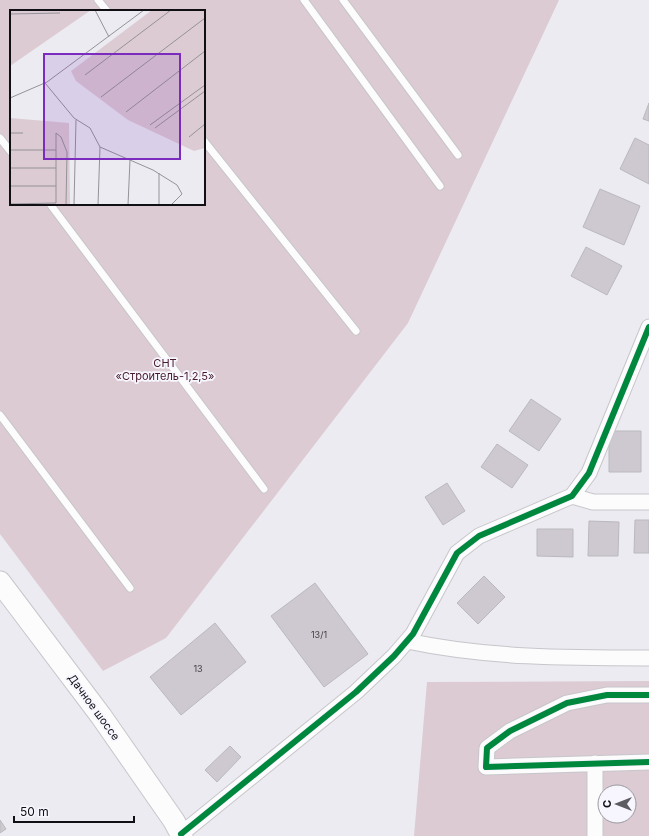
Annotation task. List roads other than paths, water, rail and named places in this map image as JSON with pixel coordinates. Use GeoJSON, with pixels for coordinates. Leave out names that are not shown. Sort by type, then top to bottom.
{"type":"FeatureCollection","features":[{"type":"Feature","properties":{"kind":"main road","name":"Дачное шоссе"},"geometry":{"type":"LineString","coordinates":[[0,582],[101,716],[181,835]]}},
{"type":"Feature","properties":{"kind":"street"},"geometry":{"type":"LineString","coordinates":[[181,835],[356,692],[394,656],[413,634],[457,553],[479,536],[572,496],[589,473],[649,327]]}},
{"type":"Feature","properties":{"kind":"street"},"geometry":{"type":"LineString","coordinates":[[572,496],[593,502],[649,502]]}},
{"type":"Feature","properties":{"kind":"street"},"geometry":{"type":"LineString","coordinates":[[407,641],[444,649],[498,655],[584,658],[649,658]]}},
{"type":"Feature","properties":{"kind":"street"},"geometry":{"type":"LineString","coordinates":[[649,695],[607,695],[567,703],[510,731],[487,748],[486,767],[595,762],[649,762]]}},
{"type":"Feature","properties":{"kind":"street"},"geometry":{"type":"LineString","coordinates":[[595,762],[595,836]]}},
{"type":"Feature","properties":{"kind":"lane"},"geometry":{"type":"LineString","coordinates":[[98,0],[106,10]]}},
{"type":"Feature","properties":{"kind":"lane"},"geometry":{"type":"LineString","coordinates":[[304,0],[440,186]]}},
{"type":"Feature","properties":{"kind":"lane"},"geometry":{"type":"LineString","coordinates":[[342,0],[458,155]]}},
{"type":"Feature","properties":{"kind":"lane"},"geometry":{"type":"LineString","coordinates":[[0,138],[10,151]]}},
{"type":"Feature","properties":{"kind":"lane"},"geometry":{"type":"LineString","coordinates":[[205,142],[356,331]]}},
{"type":"Feature","properties":{"kind":"lane"},"geometry":{"type":"LineString","coordinates":[[51,205],[264,489]]}},
{"type":"Feature","properties":{"kind":"lane"},"geometry":{"type":"LineString","coordinates":[[0,415],[130,588]]}},
{"type":"Feature","properties":{"kind":"park label","name":"СНТ «Строитель-1,2,5»"},"geometry":{"type":"Point","coordinates":[165,369]}}]}
